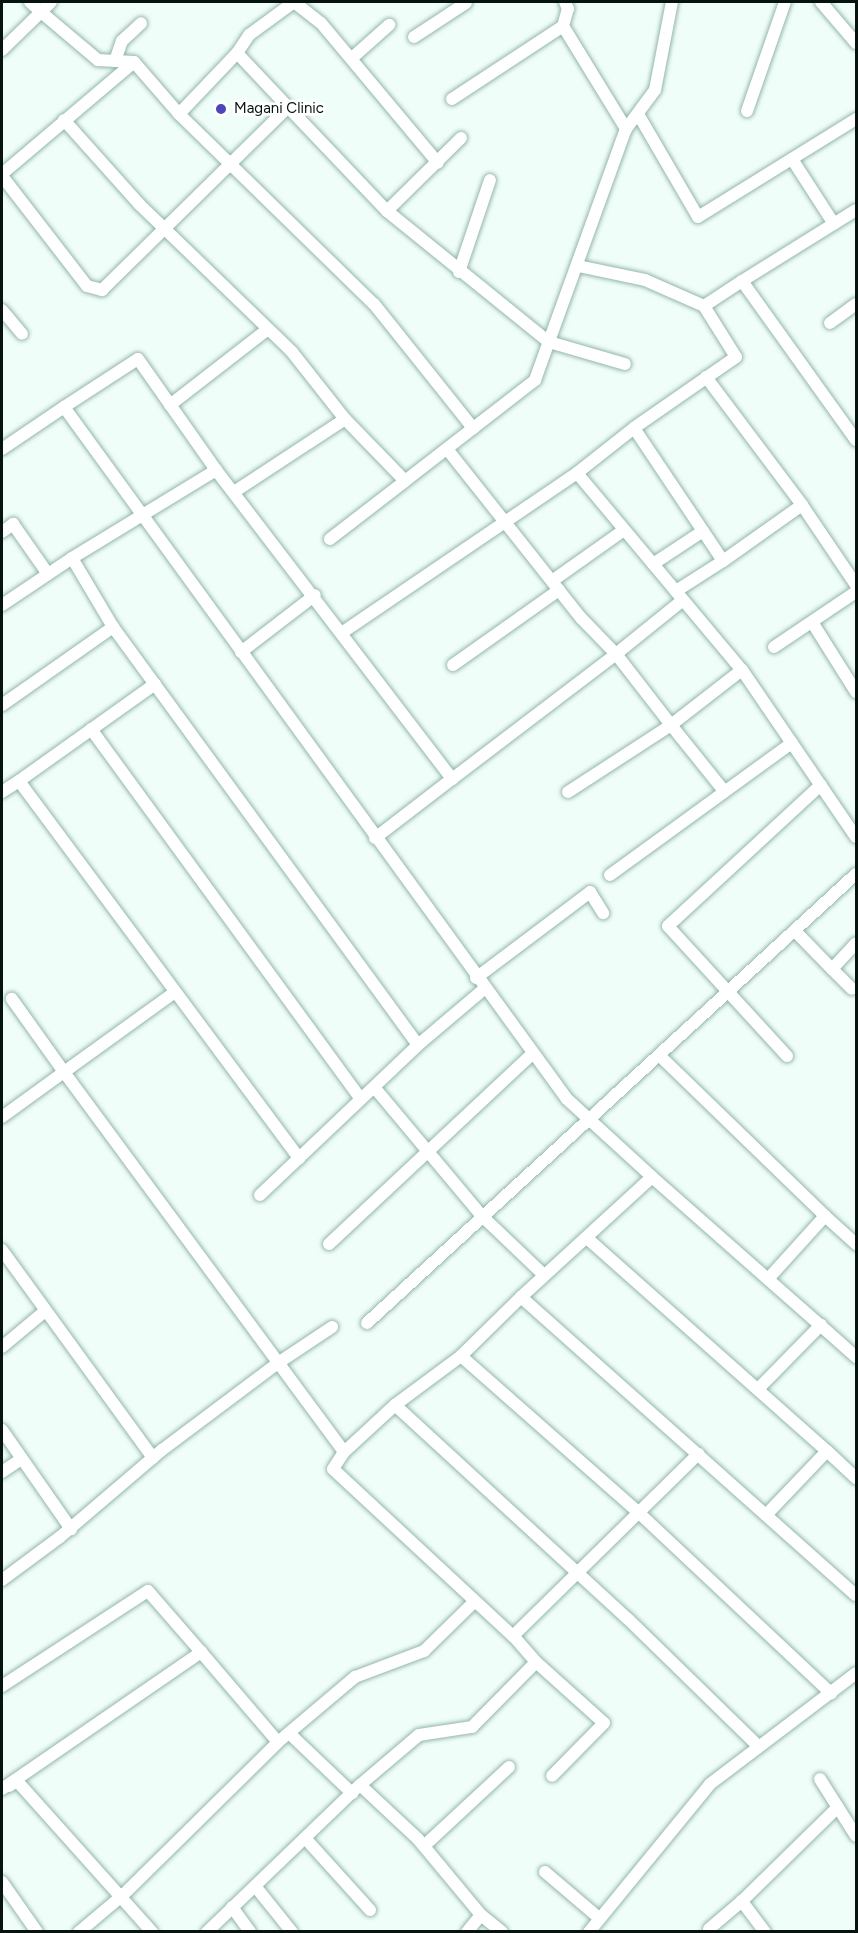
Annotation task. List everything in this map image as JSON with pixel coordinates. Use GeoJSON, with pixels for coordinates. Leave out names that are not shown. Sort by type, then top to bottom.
{"type":"FeatureCollection","features":[{"type":"Feature","properties":{"kind":"street"},"geometry":{"type":"LineString","coordinates":[[30,2],[98,60],[134,62],[179,114],[374,304],[473,428]]}},
{"type":"Feature","properties":{"kind":"street"},"geometry":{"type":"LineString","coordinates":[[2,50],[51,2]]}},
{"type":"Feature","properties":{"kind":"street"},"geometry":{"type":"LineString","coordinates":[[179,114],[237,53],[249,35],[294,2],[321,23],[438,163]]}},
{"type":"Feature","properties":{"kind":"street"},"geometry":{"type":"LineString","coordinates":[[414,37],[467,2]]}},
{"type":"Feature","properties":{"kind":"street"},"geometry":{"type":"LineString","coordinates":[[452,99],[563,26],[568,9],[565,2]]}},
{"type":"Feature","properties":{"kind":"street"},"geometry":{"type":"LineString","coordinates":[[330,539],[535,380],[626,129],[656,90],[672,2]]}},
{"type":"Feature","properties":{"kind":"street"},"geometry":{"type":"LineString","coordinates":[[747,111],[785,2]]}},
{"type":"Feature","properties":{"kind":"street"},"geometry":{"type":"LineString","coordinates":[[821,2],[856,43]]}},
{"type":"Feature","properties":{"kind":"street"},"geometry":{"type":"LineString","coordinates":[[115,61],[122,41],[141,23]]}},
{"type":"Feature","properties":{"kind":"street"},"geometry":{"type":"LineString","coordinates":[[352,58],[389,25]]}},
{"type":"Feature","properties":{"kind":"street"},"geometry":{"type":"LineString","coordinates":[[563,26],[626,129]]}},
{"type":"Feature","properties":{"kind":"street"},"geometry":{"type":"LineString","coordinates":[[237,53],[387,211],[459,272],[549,342],[625,364]]}},
{"type":"Feature","properties":{"kind":"street"},"geometry":{"type":"LineString","coordinates":[[134,62],[2,175],[87,286],[102,290],[288,107]]}},
{"type":"Feature","properties":{"kind":"street"},"geometry":{"type":"LineString","coordinates":[[638,114],[698,218],[856,120]]}},
{"type":"Feature","properties":{"kind":"street"},"geometry":{"type":"LineString","coordinates":[[64,120],[87,150],[164,229],[268,329],[345,419],[405,481]]}},
{"type":"Feature","properties":{"kind":"street"},"geometry":{"type":"LineString","coordinates":[[387,211],[461,138]]}},
{"type":"Feature","properties":{"kind":"street"},"geometry":{"type":"LineString","coordinates":[[792,159],[834,224]]}},
{"type":"Feature","properties":{"kind":"street"},"geometry":{"type":"LineString","coordinates":[[459,272],[490,180]]}},
{"type":"Feature","properties":{"kind":"street"},"geometry":{"type":"LineString","coordinates":[[704,306],[856,210]]}},
{"type":"Feature","properties":{"kind":"street"},"geometry":{"type":"LineString","coordinates":[[343,632],[506,523],[577,473],[634,428],[736,357],[704,306],[645,280],[578,266]]}},
{"type":"Feature","properties":{"kind":"street"},"geometry":{"type":"LineString","coordinates":[[742,281],[856,440]]}},
{"type":"Feature","properties":{"kind":"street"},"geometry":{"type":"LineString","coordinates":[[830,322],[856,304]]}},
{"type":"Feature","properties":{"kind":"street"},"geometry":{"type":"LineString","coordinates":[[2,310],[22,334]]}},
{"type":"Feature","properties":{"kind":"street"},"geometry":{"type":"LineString","coordinates":[[170,405],[268,329]]}},
{"type":"Feature","properties":{"kind":"street"},"geometry":{"type":"LineString","coordinates":[[2,447],[138,359],[216,470],[315,595],[452,779]]}},
{"type":"Feature","properties":{"kind":"street"},"geometry":{"type":"LineString","coordinates":[[706,377],[801,505],[856,585]]}},
{"type":"Feature","properties":{"kind":"street"},"geometry":{"type":"LineString","coordinates":[[64,407],[476,978],[567,1099],[652,1178],[856,1357]]}},
{"type":"Feature","properties":{"kind":"street"},"geometry":{"type":"LineString","coordinates":[[234,492],[345,419]]}},
{"type":"Feature","properties":{"kind":"street"},"geometry":{"type":"LineString","coordinates":[[634,428],[723,561]]}},
{"type":"Feature","properties":{"kind":"street"},"geometry":{"type":"LineString","coordinates":[[447,449],[556,586],[616,654],[724,791]]}},
{"type":"Feature","properties":{"kind":"street"},"geometry":{"type":"LineString","coordinates":[[2,605],[72,558],[143,517],[216,470]]}},
{"type":"Feature","properties":{"kind":"street"},"geometry":{"type":"LineString","coordinates":[[577,473],[742,670],[856,837]]}},
{"type":"Feature","properties":{"kind":"street"},"geometry":{"type":"LineString","coordinates":[[375,838],[616,654],[680,595],[723,561],[801,505]]}},
{"type":"Feature","properties":{"kind":"street"},"geometry":{"type":"LineString","coordinates":[[2,532],[13,524],[48,574]]}},
{"type":"Feature","properties":{"kind":"street"},"geometry":{"type":"LineString","coordinates":[[453,665],[556,586],[624,530]]}},
{"type":"Feature","properties":{"kind":"street"},"geometry":{"type":"LineString","coordinates":[[653,564],[703,531]]}},
{"type":"Feature","properties":{"kind":"street"},"geometry":{"type":"LineString","coordinates":[[72,558],[113,627],[418,1045]]}},
{"type":"Feature","properties":{"kind":"street"},"geometry":{"type":"LineString","coordinates":[[774,647],[856,592]]}},
{"type":"Feature","properties":{"kind":"street"},"geometry":{"type":"LineString","coordinates":[[241,652],[315,595]]}},
{"type":"Feature","properties":{"kind":"street"},"geometry":{"type":"LineString","coordinates":[[812,622],[856,692]]}},
{"type":"Feature","properties":{"kind":"street"},"geometry":{"type":"LineString","coordinates":[[2,705],[113,627]]}},
{"type":"Feature","properties":{"kind":"street"},"geometry":{"type":"LineString","coordinates":[[568,792],[671,725],[742,670]]}},
{"type":"Feature","properties":{"kind":"street"},"geometry":{"type":"LineString","coordinates":[[2,792],[155,684]]}},
{"type":"Feature","properties":{"kind":"street"},"geometry":{"type":"LineString","coordinates":[[91,729],[361,1099]]}},
{"type":"Feature","properties":{"kind":"street"},"geometry":{"type":"LineString","coordinates":[[610,875],[792,743]]}},
{"type":"Feature","properties":{"kind":"street"},"geometry":{"type":"LineString","coordinates":[[19,781],[299,1158]]}},
{"type":"Feature","properties":{"kind":"street"},"geometry":{"type":"LineString","coordinates":[[787,1056],[668,926],[821,785]]}},
{"type":"Feature","properties":{"kind":"street"},"geometry":{"type":"LineString","coordinates":[[367,1323],[728,994],[856,874]]}},
{"type":"Feature","properties":{"kind":"street"},"geometry":{"type":"LineString","coordinates":[[476,978],[590,892],[603,913]]}},
{"type":"Feature","properties":{"kind":"street"},"geometry":{"type":"LineString","coordinates":[[795,931],[852,989]]}},
{"type":"Feature","properties":{"kind":"street"},"geometry":{"type":"LineString","coordinates":[[831,969],[856,943]]}},
{"type":"Feature","properties":{"kind":"street"},"geometry":{"type":"LineString","coordinates":[[260,1195],[418,1045],[484,989]]}},
{"type":"Feature","properties":{"kind":"street"},"geometry":{"type":"LineString","coordinates":[[2,1117],[175,992]]}},
{"type":"Feature","properties":{"kind":"street"},"geometry":{"type":"LineString","coordinates":[[12,999],[344,1452]]}},
{"type":"Feature","properties":{"kind":"street"},"geometry":{"type":"LineString","coordinates":[[329,1244],[532,1053]]}},
{"type":"Feature","properties":{"kind":"street"},"geometry":{"type":"LineString","coordinates":[[660,1056],[856,1244]]}},
{"type":"Feature","properties":{"kind":"street"},"geometry":{"type":"LineString","coordinates":[[374,1087],[482,1216],[544,1275]]}},
{"type":"Feature","properties":{"kind":"street"},"geometry":{"type":"LineString","coordinates":[[552,1776],[604,1722],[536,1662],[513,1636],[473,1603],[333,1469],[344,1452],[395,1405],[461,1356],[544,1275],[588,1239],[652,1178]]}},
{"type":"Feature","properties":{"kind":"street"},"geometry":{"type":"LineString","coordinates":[[768,1279],[825,1216]]}},
{"type":"Feature","properties":{"kind":"street"},"geometry":{"type":"LineString","coordinates":[[588,1239],[856,1478]]}},
{"type":"Feature","properties":{"kind":"street"},"geometry":{"type":"LineString","coordinates":[[2,1251],[153,1458]]}},
{"type":"Feature","properties":{"kind":"street"},"geometry":{"type":"LineString","coordinates":[[521,1297],[856,1595]]}},
{"type":"Feature","properties":{"kind":"street"},"geometry":{"type":"LineString","coordinates":[[2,1347],[45,1311]]}},
{"type":"Feature","properties":{"kind":"street"},"geometry":{"type":"LineString","coordinates":[[758,1389],[821,1325]]}},
{"type":"Feature","properties":{"kind":"street"},"geometry":{"type":"LineString","coordinates":[[2,1580],[71,1528],[153,1458],[278,1362],[332,1327]]}},
{"type":"Feature","properties":{"kind":"street"},"geometry":{"type":"LineString","coordinates":[[461,1356],[638,1512],[831,1693]]}},
{"type":"Feature","properties":{"kind":"street"},"geometry":{"type":"LineString","coordinates":[[395,1405],[576,1571],[758,1746]]}},
{"type":"Feature","properties":{"kind":"street"},"geometry":{"type":"LineString","coordinates":[[2,1430],[71,1528]]}},
{"type":"Feature","properties":{"kind":"street"},"geometry":{"type":"LineString","coordinates":[[766,1515],[827,1450]]}},
{"type":"Feature","properties":{"kind":"street"},"geometry":{"type":"LineString","coordinates":[[513,1636],[576,1571],[698,1454]]}},
{"type":"Feature","properties":{"kind":"street"},"geometry":{"type":"LineString","coordinates":[[2,1472],[21,1459]]}},
{"type":"Feature","properties":{"kind":"street"},"geometry":{"type":"LineString","coordinates":[[2,1686],[148,1591],[278,1742]]}},
{"type":"Feature","properties":{"kind":"street"},"geometry":{"type":"LineString","coordinates":[[79,1932],[123,1895],[278,1742],[355,1677],[424,1651],[473,1603]]}},
{"type":"Feature","properties":{"kind":"street"},"geometry":{"type":"LineString","coordinates":[[2,1790],[201,1653]]}},
{"type":"Feature","properties":{"kind":"street"},"geometry":{"type":"LineString","coordinates":[[207,1932],[356,1789],[420,1735],[472,1727],[536,1662]]}},
{"type":"Feature","properties":{"kind":"street"},"geometry":{"type":"LineString","coordinates":[[545,1872],[595,1927],[631,1877],[710,1784],[856,1673]]}},
{"type":"Feature","properties":{"kind":"street"},"geometry":{"type":"LineString","coordinates":[[290,1734],[424,1846],[481,1915],[502,1932]]}},
{"type":"Feature","properties":{"kind":"street"},"geometry":{"type":"LineString","coordinates":[[424,1846],[509,1767]]}},
{"type":"Feature","properties":{"kind":"street"},"geometry":{"type":"LineString","coordinates":[[820,1779],[856,1836]]}},
{"type":"Feature","properties":{"kind":"street"},"geometry":{"type":"LineString","coordinates":[[2,1790],[17,1781],[123,1895],[152,1932]]}},
{"type":"Feature","properties":{"kind":"street"},"geometry":{"type":"LineString","coordinates":[[709,1929],[742,1901],[838,1807]]}},
{"type":"Feature","properties":{"kind":"street"},"geometry":{"type":"LineString","coordinates":[[305,1838],[370,1910]]}},
{"type":"Feature","properties":{"kind":"street"},"geometry":{"type":"LineString","coordinates":[[2,1882],[37,1932]]}},
{"type":"Feature","properties":{"kind":"street"},"geometry":{"type":"LineString","coordinates":[[255,1886],[292,1932]]}},
{"type":"Feature","properties":{"kind":"street"},"geometry":{"type":"LineString","coordinates":[[742,1901],[765,1932]]}},
{"type":"Feature","properties":{"kind":"street"},"geometry":{"type":"LineString","coordinates":[[232,1907],[250,1932]]}},
{"type":"Feature","properties":{"kind":"street"},"geometry":{"type":"LineString","coordinates":[[467,1932],[481,1915]]}},
{"type":"Feature","properties":{"kind":"place","name":"Magani Clinic"},"geometry":{"type":"Point","coordinates":[221,109]}}]}
